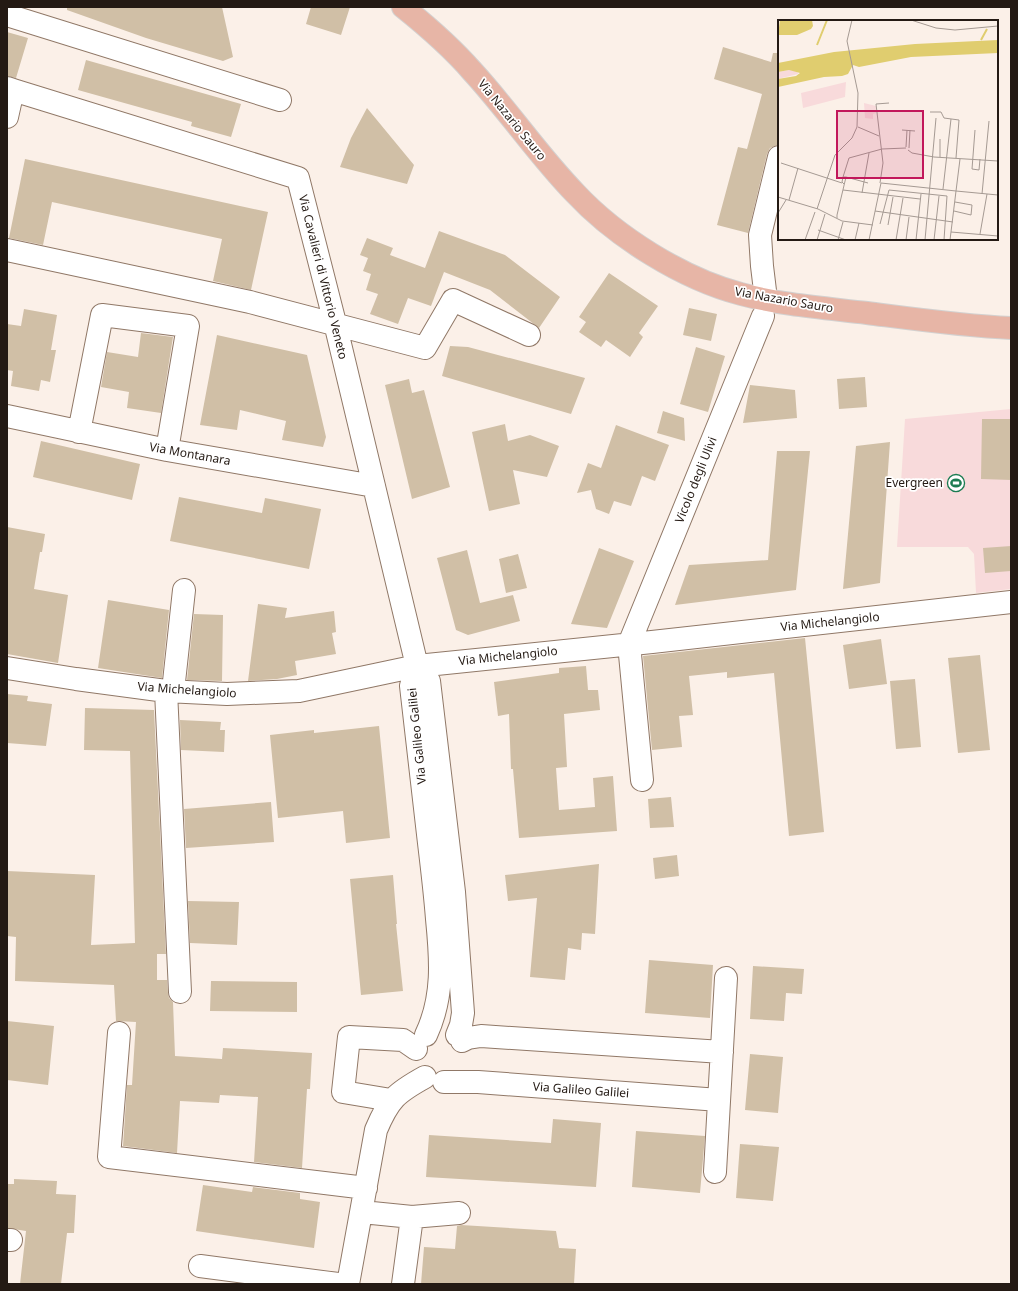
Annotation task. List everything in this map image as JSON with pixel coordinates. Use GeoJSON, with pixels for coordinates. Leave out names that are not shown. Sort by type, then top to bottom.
{"type":"FeatureCollection","features":[{"type":"Feature","properties":{"kind":"main road","name":"Via Nazario Sauro"},"geometry":{"type":"LineString","coordinates":[[403,7],[439,37],[472,71],[551,168],[576,195],[604,220],[635,243],[668,264],[740,294],[765,308],[893,316],[1011,328]]}},
{"type":"Feature","properties":{"kind":"street"},"geometry":{"type":"LineString","coordinates":[[7,15],[280,100]]}},
{"type":"Feature","properties":{"kind":"street","name":"Via Cavalieri di Vittorio Veneto"},"geometry":{"type":"LineString","coordinates":[[7,117],[10,89],[298,178],[335,323],[417,666]]}},
{"type":"Feature","properties":{"kind":"street"},"geometry":{"type":"LineString","coordinates":[[765,308],[760,235],[778,161]]}},
{"type":"Feature","properties":{"kind":"street"},"geometry":{"type":"LineString","coordinates":[[7,250],[250,302],[426,348],[452,300],[529,335]]}},
{"type":"Feature","properties":{"kind":"street","name":"Vicolo degli Ulivi"},"geometry":{"type":"LineString","coordinates":[[629,644],[765,308]]}},
{"type":"Feature","properties":{"kind":"street"},"geometry":{"type":"LineString","coordinates":[[79,432],[102,315],[188,326],[167,450]]}},
{"type":"Feature","properties":{"kind":"street","name":"Via Montanara"},"geometry":{"type":"LineString","coordinates":[[7,416],[167,450],[374,486]]}},
{"type":"Feature","properties":{"kind":"street"},"geometry":{"type":"LineString","coordinates":[[180,992],[170,691],[184,590]]}},
{"type":"Feature","properties":{"kind":"street","name":"Via Michelangiolo"},"geometry":{"type":"LineString","coordinates":[[7,668],[76,680],[170,691],[228,694],[299,691],[417,666],[1011,602]]}},
{"type":"Feature","properties":{"kind":"street"},"geometry":{"type":"LineString","coordinates":[[629,644],[642,780]]}},
{"type":"Feature","properties":{"kind":"street","name":"Via Galileo Galilei"},"geometry":{"type":"LineString","coordinates":[[348,1284],[376,1130],[382,1116],[391,1100],[405,1088],[435,1079],[451,1080],[458,1075],[466,1063],[467,1055],[460,1038],[463,1013],[454,892],[429,681],[417,666]]}},
{"type":"Feature","properties":{"kind":"street","name":"Via Galileo Galilei"},"geometry":{"type":"LineString","coordinates":[[417,666],[411,686],[441,965],[437,1003],[431,1024],[421,1042],[417,1064],[420,1071],[435,1079],[719,1100]]}},
{"type":"Feature","properties":{"kind":"street"},"geometry":{"type":"LineString","coordinates":[[715,1172],[726,978]]}},
{"type":"Feature","properties":{"kind":"street"},"geometry":{"type":"LineString","coordinates":[[391,1100],[343,1092],[349,1037],[421,1042],[434,1031],[441,1030],[460,1038],[481,1036],[722,1052]]}},
{"type":"Feature","properties":{"kind":"street"},"geometry":{"type":"LineString","coordinates":[[119,1033],[109,1157],[366,1188]]}},
{"type":"Feature","properties":{"kind":"street"},"geometry":{"type":"LineString","coordinates":[[362,1212],[412,1217],[459,1213]]}},
{"type":"Feature","properties":{"kind":"street"},"geometry":{"type":"LineString","coordinates":[[403,1284],[412,1217]]}},
{"type":"Feature","properties":{"kind":"street"},"geometry":{"type":"LineString","coordinates":[[200,1266],[338,1284]]}},
{"type":"Feature","properties":{"kind":"shaded area","name":"Evergreen"},"geometry":{"type":"Polygon","coordinates":[[[1011,409],[1011,589],[976,593],[974,554],[968,547],[897,547],[905,419],[1011,409]]]}},
{"type":"Feature","properties":{"kind":"building"},"geometry":{"type":"Polygon","coordinates":[[[67,7],[222,7],[233,57],[223,61],[146,38],[67,10],[67,7]]]}},
{"type":"Feature","properties":{"kind":"building"},"geometry":{"type":"Polygon","coordinates":[[[311,7],[350,7],[341,35],[306,24],[311,7]]]}},
{"type":"Feature","properties":{"kind":"building"},"geometry":{"type":"Polygon","coordinates":[[[7,32],[28,38],[16,78],[7,76],[7,32]]]}},
{"type":"Feature","properties":{"kind":"building"},"geometry":{"type":"Polygon","coordinates":[[[723,47],[771,62],[773,53],[778,53],[778,141],[777,145],[770,148],[767,154],[748,233],[717,225],[738,147],[747,149],[762,94],[714,79],[723,47]]]}},
{"type":"Feature","properties":{"kind":"building"},"geometry":{"type":"Polygon","coordinates":[[[86,60],[241,104],[231,137],[191,126],[192,122],[78,90],[86,60]]]}},
{"type":"Feature","properties":{"kind":"building"},"geometry":{"type":"Polygon","coordinates":[[[367,108],[414,165],[407,184],[340,167],[351,138],[367,108]]]}},
{"type":"Feature","properties":{"kind":"building"},"geometry":{"type":"Polygon","coordinates":[[[25,159],[268,212],[251,290],[213,281],[222,239],[52,202],[43,245],[9,238],[25,159]]]}},
{"type":"Feature","properties":{"kind":"building"},"geometry":{"type":"Polygon","coordinates":[[[439,231],[505,255],[560,297],[539,328],[490,290],[444,272],[431,306],[408,298],[398,324],[370,314],[378,294],[366,290],[371,274],[363,271],[368,258],[360,255],[367,238],[393,248],[390,255],[425,268],[439,231]]]}},
{"type":"Feature","properties":{"kind":"building"},"geometry":{"type":"Polygon","coordinates":[[[609,273],[658,306],[639,333],[643,337],[630,357],[606,340],[601,347],[579,332],[586,322],[579,317],[609,273]]]}},
{"type":"Feature","properties":{"kind":"building"},"geometry":{"type":"Polygon","coordinates":[[[689,308],[717,314],[711,341],[683,335],[689,308]]]}},
{"type":"Feature","properties":{"kind":"building"},"geometry":{"type":"Polygon","coordinates":[[[24,309],[57,315],[51,350],[56,350],[50,382],[41,380],[39,391],[11,386],[13,371],[7,370],[7,324],[21,326],[24,309]]]}},
{"type":"Feature","properties":{"kind":"building"},"geometry":{"type":"Polygon","coordinates":[[[141,333],[173,337],[161,413],[127,408],[129,392],[101,387],[107,352],[138,357],[141,333]]]}},
{"type":"Feature","properties":{"kind":"building"},"geometry":{"type":"Polygon","coordinates":[[[217,335],[307,355],[326,437],[323,447],[282,440],[286,421],[240,410],[237,430],[200,425],[217,335]]]}},
{"type":"Feature","properties":{"kind":"building"},"geometry":{"type":"Polygon","coordinates":[[[450,346],[468,347],[585,378],[571,414],[442,376],[450,346]]]}},
{"type":"Feature","properties":{"kind":"building"},"geometry":{"type":"Polygon","coordinates":[[[696,347],[725,356],[708,412],[680,404],[696,347]]]}},
{"type":"Feature","properties":{"kind":"building"},"geometry":{"type":"Polygon","coordinates":[[[865,377],[867,407],[839,409],[837,379],[865,377]]]}},
{"type":"Feature","properties":{"kind":"building"},"geometry":{"type":"Polygon","coordinates":[[[409,379],[412,393],[424,390],[450,487],[412,499],[385,385],[409,379]]]}},
{"type":"Feature","properties":{"kind":"building"},"geometry":{"type":"Polygon","coordinates":[[[750,385],[795,390],[797,418],[743,423],[750,385]]]}},
{"type":"Feature","properties":{"kind":"building"},"geometry":{"type":"Polygon","coordinates":[[[663,411],[684,418],[685,441],[657,433],[663,411]]]}},
{"type":"Feature","properties":{"kind":"building"},"geometry":{"type":"Polygon","coordinates":[[[982,419],[1011,419],[1011,480],[981,479],[982,419]]]}},
{"type":"Feature","properties":{"kind":"building"},"geometry":{"type":"Polygon","coordinates":[[[505,424],[508,441],[530,435],[559,446],[547,477],[513,470],[520,504],[489,511],[472,432],[505,424]]]}},
{"type":"Feature","properties":{"kind":"building"},"geometry":{"type":"Polygon","coordinates":[[[616,425],[669,445],[655,481],[642,476],[631,506],[614,501],[609,514],[596,509],[591,490],[577,493],[588,463],[601,468],[616,425]]]}},
{"type":"Feature","properties":{"kind":"building"},"geometry":{"type":"Polygon","coordinates":[[[41,441],[140,464],[132,500],[33,477],[41,441]]]}},
{"type":"Feature","properties":{"kind":"building"},"geometry":{"type":"Polygon","coordinates":[[[890,442],[880,583],[843,589],[856,446],[890,442]]]}},
{"type":"Feature","properties":{"kind":"building"},"geometry":{"type":"Polygon","coordinates":[[[777,451],[810,451],[796,590],[675,605],[689,565],[768,560],[777,451]]]}},
{"type":"Feature","properties":{"kind":"building"},"geometry":{"type":"Polygon","coordinates":[[[179,497],[262,513],[265,498],[321,509],[309,569],[170,541],[179,497]]]}},
{"type":"Feature","properties":{"kind":"building"},"geometry":{"type":"Polygon","coordinates":[[[7,527],[45,534],[42,552],[40,552],[34,589],[68,595],[58,663],[7,654],[7,527]]]}},
{"type":"Feature","properties":{"kind":"building"},"geometry":{"type":"Polygon","coordinates":[[[1011,546],[1011,571],[985,573],[983,548],[1011,546]]]}},
{"type":"Feature","properties":{"kind":"building"},"geometry":{"type":"Polygon","coordinates":[[[599,548],[634,561],[607,628],[571,624],[599,548]]]}},
{"type":"Feature","properties":{"kind":"building"},"geometry":{"type":"Polygon","coordinates":[[[467,550],[480,603],[513,595],[520,621],[468,635],[456,630],[437,558],[467,550]]]}},
{"type":"Feature","properties":{"kind":"building"},"geometry":{"type":"Polygon","coordinates":[[[518,554],[527,588],[506,593],[499,559],[518,554]]]}},
{"type":"Feature","properties":{"kind":"building"},"geometry":{"type":"Polygon","coordinates":[[[108,600],[169,610],[162,678],[98,668],[108,600]]]}},
{"type":"Feature","properties":{"kind":"building"},"geometry":{"type":"Polygon","coordinates":[[[258,604],[287,608],[285,618],[334,611],[336,632],[332,633],[336,654],[295,661],[297,675],[277,679],[248,681],[258,604]]]}},
{"type":"Feature","properties":{"kind":"building"},"geometry":{"type":"Polygon","coordinates":[[[194,614],[223,615],[222,681],[187,680],[194,614]]]}},
{"type":"Feature","properties":{"kind":"building"},"geometry":{"type":"Polygon","coordinates":[[[805,638],[824,832],[789,836],[774,673],[727,678],[727,672],[689,676],[693,715],[679,716],[682,747],[652,750],[643,656],[805,638]]]}},
{"type":"Feature","properties":{"kind":"building"},"geometry":{"type":"Polygon","coordinates":[[[881,639],[887,684],[849,689],[843,645],[881,639]]]}},
{"type":"Feature","properties":{"kind":"building"},"geometry":{"type":"Polygon","coordinates":[[[980,655],[990,750],[958,753],[948,658],[980,655]]]}},
{"type":"Feature","properties":{"kind":"building"},"geometry":{"type":"Polygon","coordinates":[[[586,666],[588,690],[598,690],[600,710],[564,714],[567,767],[556,768],[559,810],[595,807],[593,778],[613,776],[617,831],[519,838],[513,769],[511,769],[509,714],[498,716],[494,682],[559,673],[559,668],[586,666]]]}},
{"type":"Feature","properties":{"kind":"building"},"geometry":{"type":"Polygon","coordinates":[[[915,679],[921,747],[896,749],[890,681],[915,679]]]}},
{"type":"Feature","properties":{"kind":"building"},"geometry":{"type":"Polygon","coordinates":[[[7,694],[28,696],[27,701],[52,704],[46,746],[7,743],[7,694]]]}},
{"type":"Feature","properties":{"kind":"building"},"geometry":{"type":"Polygon","coordinates":[[[85,708],[154,710],[166,954],[157,954],[157,980],[167,980],[169,998],[173,1002],[175,1056],[222,1059],[223,1048],[312,1053],[310,1089],[307,1089],[302,1168],[254,1162],[258,1097],[220,1095],[219,1103],[180,1101],[177,1153],[123,1146],[127,1085],[132,1085],[136,1022],[116,1021],[114,985],[15,981],[16,937],[7,936],[7,871],[95,875],[91,945],[135,943],[130,751],[84,750],[85,708]]]}},
{"type":"Feature","properties":{"kind":"building"},"geometry":{"type":"Polygon","coordinates":[[[180,720],[221,722],[220,730],[225,730],[224,752],[181,750],[180,720]]]}},
{"type":"Feature","properties":{"kind":"building"},"geometry":{"type":"Polygon","coordinates":[[[379,726],[390,838],[346,843],[343,811],[278,818],[270,735],[314,730],[314,733],[379,726]]]}},
{"type":"Feature","properties":{"kind":"building"},"geometry":{"type":"Polygon","coordinates":[[[671,797],[674,827],[650,828],[648,799],[671,797]]]}},
{"type":"Feature","properties":{"kind":"building"},"geometry":{"type":"Polygon","coordinates":[[[271,802],[274,842],[186,848],[184,809],[271,802]]]}},
{"type":"Feature","properties":{"kind":"building"},"geometry":{"type":"Polygon","coordinates":[[[677,855],[679,876],[655,879],[653,858],[677,855]]]}},
{"type":"Feature","properties":{"kind":"building"},"geometry":{"type":"Polygon","coordinates":[[[599,864],[595,934],[582,933],[581,950],[568,948],[565,980],[530,977],[537,898],[508,901],[505,875],[599,864]]]}},
{"type":"Feature","properties":{"kind":"building"},"geometry":{"type":"Polygon","coordinates":[[[393,875],[396,924],[403,991],[361,995],[350,879],[393,875]]]}},
{"type":"Feature","properties":{"kind":"building"},"geometry":{"type":"Polygon","coordinates":[[[188,901],[239,902],[237,945],[190,943],[188,901]]]}},
{"type":"Feature","properties":{"kind":"building"},"geometry":{"type":"Polygon","coordinates":[[[649,960],[713,965],[710,1018],[645,1013],[649,960]]]}},
{"type":"Feature","properties":{"kind":"building"},"geometry":{"type":"Polygon","coordinates":[[[753,966],[804,969],[802,994],[786,993],[784,1021],[750,1019],[753,966]]]}},
{"type":"Feature","properties":{"kind":"building"},"geometry":{"type":"Polygon","coordinates":[[[211,981],[297,982],[297,1012],[210,1011],[211,981]]]}},
{"type":"Feature","properties":{"kind":"building"},"geometry":{"type":"Polygon","coordinates":[[[7,1021],[54,1026],[48,1085],[7,1080],[7,1021]]]}},
{"type":"Feature","properties":{"kind":"building"},"geometry":{"type":"Polygon","coordinates":[[[750,1054],[783,1057],[778,1113],[745,1110],[750,1054]]]}},
{"type":"Feature","properties":{"kind":"building"},"geometry":{"type":"Polygon","coordinates":[[[553,1119],[601,1123],[596,1187],[426,1177],[429,1135],[551,1143],[553,1119]]]}},
{"type":"Feature","properties":{"kind":"building"},"geometry":{"type":"Polygon","coordinates":[[[636,1131],[705,1136],[700,1193],[632,1187],[636,1131]]]}},
{"type":"Feature","properties":{"kind":"building"},"geometry":{"type":"Polygon","coordinates":[[[740,1144],[779,1147],[773,1201],[736,1198],[740,1144]]]}},
{"type":"Feature","properties":{"kind":"building"},"geometry":{"type":"Polygon","coordinates":[[[14,1179],[57,1181],[56,1194],[76,1195],[74,1233],[67,1233],[61,1284],[20,1284],[26,1231],[7,1228],[8,1184],[14,1184],[14,1179]]]}},
{"type":"Feature","properties":{"kind":"building"},"geometry":{"type":"Polygon","coordinates":[[[203,1185],[252,1192],[253,1187],[300,1193],[300,1199],[320,1202],[314,1248],[196,1231],[203,1185]]]}},
{"type":"Feature","properties":{"kind":"building"},"geometry":{"type":"Polygon","coordinates":[[[461,1225],[556,1231],[559,1248],[576,1249],[574,1284],[421,1284],[424,1247],[455,1249],[457,1226],[461,1225]]]}},
{"type":"Feature","properties":{"kind":"place","name":"Evergreen"},"geometry":{"type":"Point","coordinates":[956,483]}}]}
